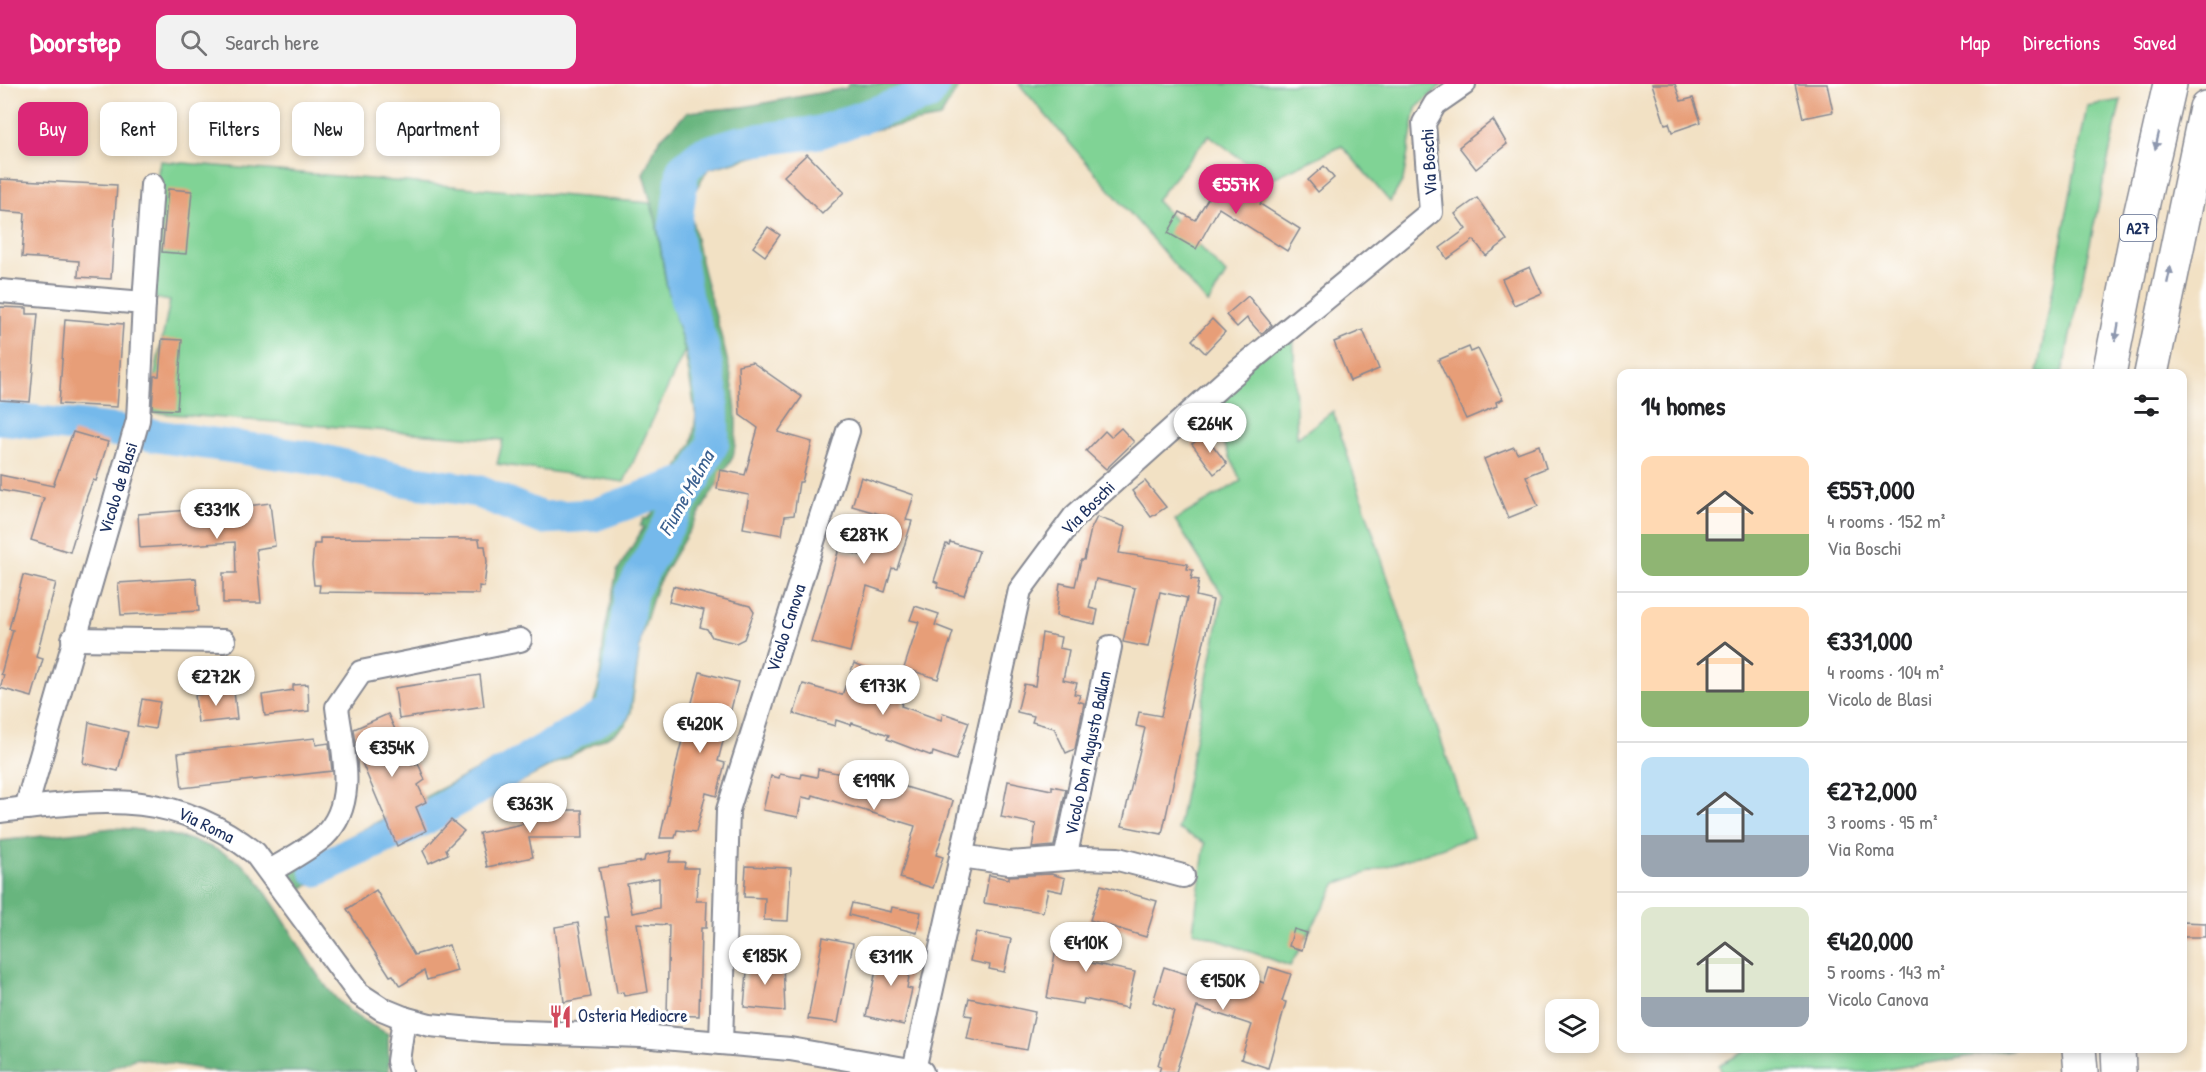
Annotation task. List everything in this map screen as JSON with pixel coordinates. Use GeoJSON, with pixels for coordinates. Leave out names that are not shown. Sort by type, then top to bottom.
{"type":"FeatureCollection","features":[{"type":"Feature","properties":{"kind":"highway","name":"A27"},"geometry":{"type":"LineString","coordinates":[[2110,369],[2140,216],[2170,84]]}},
{"type":"Feature","properties":{"kind":"highway","name":"A27"},"geometry":{"type":"LineString","coordinates":[[2152,369],[2176,241],[2206,108]]}},
{"type":"Feature","properties":{"kind":"highway"},"geometry":{"type":"LineString","coordinates":[[2079,1053],[2081,1072]]}},
{"type":"Feature","properties":{"kind":"highway"},"geometry":{"type":"LineString","coordinates":[[2118,1053],[2119,1072]]}},
{"type":"Feature","properties":{"kind":"street","name":"Via Boschi"},"geometry":{"type":"LineString","coordinates":[[918,1071],[961,856],[1020,590],[1074,517],[1228,379],[1431,212],[1425,123],[1435,104],[1464,84]]}},
{"type":"Feature","properties":{"kind":"street","name":"Vicolo de Blasi"},"geometry":{"type":"LineString","coordinates":[[26,808],[138,420],[152,184]]}},
{"type":"Feature","properties":{"kind":"street"},"geometry":{"type":"LineString","coordinates":[[0,291],[144,303]]}},
{"type":"Feature","properties":{"kind":"street","name":"Vicolo Canova"},"geometry":{"type":"LineString","coordinates":[[720,1043],[728,810],[848,431]]}},
{"type":"Feature","properties":{"kind":"street"},"geometry":{"type":"LineString","coordinates":[[73,639],[224,641]]}},
{"type":"Feature","properties":{"kind":"street"},"geometry":{"type":"LineString","coordinates":[[270,871],[326,834],[343,810],[346,778],[337,707],[361,672],[520,640]]}},
{"type":"Feature","properties":{"kind":"street","name":"Vicolo Don Augusto Ballan"},"geometry":{"type":"LineString","coordinates":[[1065,859],[1110,646]]}},
{"type":"Feature","properties":{"kind":"street","name":"Via Roma"},"geometry":{"type":"LineString","coordinates":[[0,811],[117,800],[174,809],[233,835],[255,853],[270,871],[359,994],[382,1009],[404,1018],[430,1025],[492,1031],[580,1033],[790,1049],[918,1071]]}},
{"type":"Feature","properties":{"kind":"street","name":"Vicolo Don Augusto Ballan"},"geometry":{"type":"LineString","coordinates":[[961,856],[1008,863],[1065,859],[1118,859],[1183,876]]}},
{"type":"Feature","properties":{"kind":"street"},"geometry":{"type":"LineString","coordinates":[[401,1072],[398,1061],[404,1018]]}},
{"type":"Feature","properties":{"kind":"green space"},"geometry":{"type":"Polygon","coordinates":[[[848,84],[960,84],[940,118],[817,140],[708,169],[689,201],[700,258],[733,385],[736,438],[733,457],[657,585],[641,637],[631,712],[626,724],[615,733],[424,832],[298,890],[283,868],[296,865],[580,718],[592,709],[599,685],[605,630],[617,571],[644,527],[640,526],[644,518],[648,519],[652,514],[692,443],[696,416],[685,351],[666,283],[656,220],[643,174],[659,140],[688,112],[743,107],[847,88],[848,84]]]}},
{"type":"Feature","properties":{"kind":"green space"},"geometry":{"type":"Polygon","coordinates":[[[1019,84],[1443,84],[1416,108],[1403,180],[1390,202],[1342,146],[1269,180],[1209,135],[1156,200],[1226,274],[1208,304],[1019,84]]]}},
{"type":"Feature","properties":{"kind":"green space"},"geometry":{"type":"Polygon","coordinates":[[[2121,100],[2063,369],[2038,369],[2087,106],[2121,100]]]}},
{"type":"Feature","properties":{"kind":"green space"},"geometry":{"type":"Polygon","coordinates":[[[160,161],[650,203],[656,220],[666,283],[685,350],[624,482],[497,464],[503,440],[147,412],[170,301],[137,295],[160,161]]]}},
{"type":"Feature","properties":{"kind":"green space"},"geometry":{"type":"Polygon","coordinates":[[[1293,325],[1297,438],[1333,411],[1473,837],[1337,883],[1290,966],[1193,931],[1205,843],[1178,829],[1223,596],[1175,520],[1241,481],[1206,405],[1293,325]]]}},
{"type":"Feature","properties":{"kind":"green space"},"geometry":{"type":"Polygon","coordinates":[[[113,828],[167,834],[205,845],[238,861],[251,872],[328,989],[356,1016],[388,1034],[389,1072],[221,1072],[136,1058],[102,1072],[0,1072],[0,841],[113,828]]]}},
{"type":"Feature","properties":{"kind":"green space"},"geometry":{"type":"Polygon","coordinates":[[[1742,1053],[1990,1053],[1872,1072],[1722,1072],[1719,1065],[1742,1053]]]}},
{"type":"Feature","properties":{"kind":"building"},"geometry":{"type":"Polygon","coordinates":[[[1652,84],[1675,84],[1681,101],[1693,98],[1701,122],[1672,132],[1669,123],[1665,124],[1652,84]]]}},
{"type":"Feature","properties":{"kind":"building"},"geometry":{"type":"Polygon","coordinates":[[[1795,84],[1827,84],[1833,112],[1803,118],[1795,84]]]}},
{"type":"Feature","properties":{"kind":"building"},"geometry":{"type":"Polygon","coordinates":[[[1493,120],[1507,144],[1476,169],[1459,147],[1493,120]]]}},
{"type":"Feature","properties":{"kind":"building"},"geometry":{"type":"Polygon","coordinates":[[[807,154],[844,192],[822,214],[784,176],[807,154]]]}},
{"type":"Feature","properties":{"kind":"building"},"geometry":{"type":"Polygon","coordinates":[[[1324,166],[1334,178],[1318,192],[1308,180],[1324,166]]]}},
{"type":"Feature","properties":{"kind":"building"},"geometry":{"type":"Polygon","coordinates":[[[1238,173],[1268,192],[1260,204],[1300,229],[1287,251],[1219,208],[1196,249],[1168,233],[1180,212],[1195,220],[1220,179],[1230,186],[1238,173]]]}},
{"type":"Feature","properties":{"kind":"building"},"geometry":{"type":"Polygon","coordinates":[[[0,179],[117,185],[111,279],[78,277],[79,261],[22,257],[25,213],[0,211],[0,179]]]}},
{"type":"Feature","properties":{"kind":"building"},"geometry":{"type":"Polygon","coordinates":[[[168,189],[192,191],[186,254],[162,252],[168,189]]]}},
{"type":"Feature","properties":{"kind":"building"},"geometry":{"type":"Polygon","coordinates":[[[1477,198],[1507,240],[1486,256],[1474,240],[1447,259],[1440,248],[1466,229],[1455,214],[1477,198]]]}},
{"type":"Feature","properties":{"kind":"building"},"geometry":{"type":"Polygon","coordinates":[[[768,227],[780,235],[765,256],[753,247],[768,227]]]}},
{"type":"Feature","properties":{"kind":"building"},"geometry":{"type":"Polygon","coordinates":[[[1530,267],[1542,293],[1514,305],[1502,279],[1530,267]]]}},
{"type":"Feature","properties":{"kind":"building"},"geometry":{"type":"Polygon","coordinates":[[[1248,296],[1272,325],[1261,334],[1247,318],[1237,327],[1226,315],[1248,296]]]}},
{"type":"Feature","properties":{"kind":"building"},"geometry":{"type":"Polygon","coordinates":[[[0,307],[27,308],[27,314],[38,314],[30,402],[0,400],[0,307]]]}},
{"type":"Feature","properties":{"kind":"building"},"geometry":{"type":"Polygon","coordinates":[[[65,319],[123,324],[117,407],[59,404],[65,319]]]}},
{"type":"Feature","properties":{"kind":"building"},"geometry":{"type":"Polygon","coordinates":[[[1212,319],[1225,332],[1205,353],[1192,340],[1212,319]]]}},
{"type":"Feature","properties":{"kind":"building"},"geometry":{"type":"Polygon","coordinates":[[[1363,330],[1379,369],[1350,381],[1334,342],[1363,330]]]}},
{"type":"Feature","properties":{"kind":"building"},"geometry":{"type":"Polygon","coordinates":[[[162,339],[182,340],[177,410],[152,409],[154,376],[159,376],[162,339]]]}},
{"type":"Feature","properties":{"kind":"building"},"geometry":{"type":"Polygon","coordinates":[[[1469,347],[1471,352],[1478,349],[1503,399],[1496,402],[1497,406],[1466,419],[1438,360],[1469,347]]]}},
{"type":"Feature","properties":{"kind":"building"},"geometry":{"type":"Polygon","coordinates":[[[752,362],[802,397],[778,432],[812,442],[802,482],[799,482],[794,515],[785,516],[782,535],[743,528],[749,495],[717,489],[720,470],[745,475],[758,428],[740,415],[738,365],[752,362]]]}},
{"type":"Feature","properties":{"kind":"building"},"geometry":{"type":"Polygon","coordinates":[[[1121,428],[1134,442],[1106,469],[1086,451],[1105,431],[1111,437],[1121,428]]]}},
{"type":"Feature","properties":{"kind":"building"},"geometry":{"type":"Polygon","coordinates":[[[73,432],[108,442],[96,481],[93,480],[87,496],[70,552],[31,540],[44,498],[0,490],[0,475],[53,486],[73,432]]]}},
{"type":"Feature","properties":{"kind":"building"},"geometry":{"type":"Polygon","coordinates":[[[1205,435],[1227,464],[1214,474],[1192,444],[1205,435]]]}},
{"type":"Feature","properties":{"kind":"building"},"geometry":{"type":"Polygon","coordinates":[[[1539,445],[1546,468],[1526,476],[1538,506],[1508,518],[1484,459],[1514,447],[1517,453],[1539,445]]]}},
{"type":"Feature","properties":{"kind":"building"},"geometry":{"type":"Polygon","coordinates":[[[861,477],[914,495],[906,520],[912,521],[897,569],[892,568],[885,592],[867,586],[850,652],[811,642],[839,549],[871,558],[883,515],[852,506],[861,477]]]}},
{"type":"Feature","properties":{"kind":"building"},"geometry":{"type":"Polygon","coordinates":[[[1145,481],[1166,507],[1151,517],[1132,491],[1145,481]]]}},
{"type":"Feature","properties":{"kind":"building"},"geometry":{"type":"Polygon","coordinates":[[[270,503],[275,546],[256,549],[261,603],[223,603],[223,573],[236,573],[235,542],[140,548],[138,514],[215,508],[215,510],[270,503]]]}},
{"type":"Feature","properties":{"kind":"building"},"geometry":{"type":"Polygon","coordinates":[[[1097,517],[1125,527],[1119,553],[1188,564],[1187,569],[1193,570],[1191,579],[1199,580],[1196,596],[1213,600],[1162,834],[1122,826],[1145,728],[1136,726],[1139,712],[1161,716],[1187,598],[1160,592],[1148,647],[1123,642],[1135,588],[1096,579],[1089,608],[1098,610],[1095,624],[1056,616],[1060,583],[1075,586],[1081,560],[1084,560],[1091,529],[1097,517]]]}},
{"type":"Feature","properties":{"kind":"building"},"geometry":{"type":"Polygon","coordinates":[[[320,538],[479,539],[480,546],[485,546],[487,562],[484,587],[479,586],[479,594],[319,592],[320,585],[314,585],[312,565],[314,544],[320,544],[320,538]]]}},
{"type":"Feature","properties":{"kind":"building"},"geometry":{"type":"Polygon","coordinates":[[[950,542],[979,551],[964,595],[937,587],[938,583],[934,581],[946,544],[949,545],[950,542]]]}},
{"type":"Feature","properties":{"kind":"building"},"geometry":{"type":"Polygon","coordinates":[[[23,575],[56,583],[36,657],[43,659],[32,697],[0,688],[4,675],[1,674],[13,630],[9,629],[23,575]]]}},
{"type":"Feature","properties":{"kind":"building"},"geometry":{"type":"Polygon","coordinates":[[[196,578],[199,611],[121,615],[118,583],[196,578]]]}},
{"type":"Feature","properties":{"kind":"building"},"geometry":{"type":"Polygon","coordinates":[[[673,586],[750,606],[754,612],[744,639],[736,643],[712,637],[707,629],[700,627],[704,610],[669,602],[673,586]]]}},
{"type":"Feature","properties":{"kind":"building"},"geometry":{"type":"Polygon","coordinates":[[[915,606],[939,614],[935,625],[953,632],[938,679],[904,668],[919,622],[910,620],[915,606]]]}},
{"type":"Feature","properties":{"kind":"building"},"geometry":{"type":"Polygon","coordinates":[[[1042,633],[1061,637],[1059,648],[1069,650],[1063,680],[1077,683],[1074,694],[1080,695],[1078,701],[1084,703],[1075,749],[1066,753],[1054,728],[1032,722],[1034,716],[1017,712],[1024,684],[1035,686],[1042,633]]]}},
{"type":"Feature","properties":{"kind":"building"},"geometry":{"type":"Polygon","coordinates":[[[854,663],[872,670],[866,686],[903,699],[901,706],[941,720],[943,713],[969,722],[956,760],[933,752],[932,756],[887,739],[889,735],[852,723],[851,725],[836,720],[835,726],[794,714],[803,684],[842,695],[854,663]]]}},
{"type":"Feature","properties":{"kind":"building"},"geometry":{"type":"Polygon","coordinates":[[[700,672],[738,682],[718,761],[725,763],[717,796],[706,793],[696,832],[677,830],[675,838],[660,838],[679,752],[700,672]]]}},
{"type":"Feature","properties":{"kind":"building"},"geometry":{"type":"Polygon","coordinates":[[[480,675],[484,706],[399,719],[395,688],[480,675]]]}},
{"type":"Feature","properties":{"kind":"building"},"geometry":{"type":"Polygon","coordinates":[[[308,684],[309,711],[265,716],[262,695],[293,690],[293,685],[308,684]]]}},
{"type":"Feature","properties":{"kind":"building"},"geometry":{"type":"Polygon","coordinates":[[[234,691],[237,719],[198,723],[195,695],[234,691]]]}},
{"type":"Feature","properties":{"kind":"building"},"geometry":{"type":"Polygon","coordinates":[[[142,699],[160,702],[155,729],[137,726],[142,699]]]}},
{"type":"Feature","properties":{"kind":"building"},"geometry":{"type":"Polygon","coordinates":[[[388,714],[411,765],[418,763],[425,780],[418,785],[426,802],[416,807],[426,831],[397,846],[357,751],[354,729],[388,714]]]}},
{"type":"Feature","properties":{"kind":"building"},"geometry":{"type":"Polygon","coordinates":[[[89,722],[128,732],[118,771],[83,763],[89,722]]]}},
{"type":"Feature","properties":{"kind":"building"},"geometry":{"type":"Polygon","coordinates":[[[315,738],[316,745],[329,743],[332,771],[182,788],[178,753],[315,738]]]}},
{"type":"Feature","properties":{"kind":"building"},"geometry":{"type":"Polygon","coordinates":[[[818,769],[846,775],[848,770],[953,801],[936,855],[943,857],[933,888],[900,878],[915,826],[813,795],[812,799],[802,797],[798,817],[763,810],[771,776],[779,778],[780,774],[801,778],[802,774],[817,777],[818,769]]]}},
{"type":"Feature","properties":{"kind":"building"},"geometry":{"type":"Polygon","coordinates":[[[1008,781],[1052,790],[1052,786],[1066,789],[1054,846],[1032,848],[1036,824],[1001,817],[1008,781]]]}},
{"type":"Feature","properties":{"kind":"building"},"geometry":{"type":"Polygon","coordinates":[[[522,810],[582,810],[583,838],[529,838],[533,857],[487,867],[479,833],[523,824],[522,810]]]}},
{"type":"Feature","properties":{"kind":"building"},"geometry":{"type":"Polygon","coordinates":[[[451,820],[464,831],[446,849],[448,854],[429,863],[423,851],[451,820]]]}},
{"type":"Feature","properties":{"kind":"building"},"geometry":{"type":"Polygon","coordinates":[[[672,851],[669,862],[685,862],[684,868],[698,868],[696,901],[707,901],[706,928],[701,928],[699,1016],[667,1015],[669,925],[637,923],[648,992],[624,996],[623,992],[617,993],[605,917],[608,917],[599,868],[644,861],[645,856],[672,851]],[[659,878],[627,884],[632,913],[659,908],[659,878]]]}},
{"type":"Feature","properties":{"kind":"building"},"geometry":{"type":"Polygon","coordinates":[[[746,866],[791,868],[788,921],[764,920],[765,898],[744,897],[746,866]]]}},
{"type":"Feature","properties":{"kind":"building"},"geometry":{"type":"Polygon","coordinates":[[[1051,874],[1065,878],[1062,892],[1048,889],[1043,912],[984,903],[989,875],[1009,879],[1009,876],[1051,874]]]}},
{"type":"Feature","properties":{"kind":"building"},"geometry":{"type":"Polygon","coordinates":[[[1101,885],[1157,901],[1146,937],[1090,920],[1101,885]]]}},
{"type":"Feature","properties":{"kind":"building"},"geometry":{"type":"Polygon","coordinates":[[[376,890],[414,955],[449,945],[457,971],[427,980],[424,971],[400,986],[393,975],[390,976],[347,909],[376,890]]]}},
{"type":"Feature","properties":{"kind":"building"},"geometry":{"type":"Polygon","coordinates":[[[852,903],[891,912],[892,907],[921,912],[917,933],[849,915],[852,903]]]}},
{"type":"Feature","properties":{"kind":"building"},"geometry":{"type":"Polygon","coordinates":[[[2187,922],[2206,923],[2206,937],[2187,937],[2187,922]]]}},
{"type":"Feature","properties":{"kind":"building"},"geometry":{"type":"Polygon","coordinates":[[[578,923],[591,997],[564,1002],[555,927],[578,923]]]}},
{"type":"Feature","properties":{"kind":"building"},"geometry":{"type":"Polygon","coordinates":[[[1060,927],[1097,934],[1091,963],[1135,972],[1127,1008],[1084,999],[1083,1004],[1047,998],[1060,927]]]}},
{"type":"Feature","properties":{"kind":"building"},"geometry":{"type":"Polygon","coordinates":[[[1294,929],[1307,933],[1302,950],[1289,946],[1294,929]]]}},
{"type":"Feature","properties":{"kind":"building"},"geometry":{"type":"Polygon","coordinates":[[[976,932],[1011,939],[1004,972],[989,969],[990,965],[970,961],[976,932]]]}},
{"type":"Feature","properties":{"kind":"building"},"geometry":{"type":"Polygon","coordinates":[[[823,937],[853,943],[838,1023],[808,1019],[823,937]]]}},
{"type":"Feature","properties":{"kind":"building"},"geometry":{"type":"Polygon","coordinates":[[[881,948],[913,954],[907,988],[912,989],[904,1025],[866,1016],[881,948]]]}},
{"type":"Feature","properties":{"kind":"building"},"geometry":{"type":"Polygon","coordinates":[[[748,960],[783,963],[785,1011],[744,1007],[748,960]]]}},
{"type":"Feature","properties":{"kind":"building"},"geometry":{"type":"Polygon","coordinates":[[[1164,967],[1239,991],[1244,976],[1264,983],[1269,967],[1291,974],[1282,1001],[1286,1002],[1268,1068],[1241,1059],[1252,1025],[1197,1007],[1176,1072],[1159,1072],[1161,1066],[1158,1065],[1174,1011],[1153,1002],[1164,967]]]}},
{"type":"Feature","properties":{"kind":"building"},"geometry":{"type":"Polygon","coordinates":[[[969,998],[1035,1012],[1027,1050],[967,1039],[972,1016],[965,1015],[969,998]]]}},
{"type":"Feature","properties":{"kind":"waterway","name":"Fiume Melma"},"geometry":{"type":"LineString","coordinates":[[316,870],[426,818],[613,710],[631,593],[713,443],[712,395],[702,344],[686,298],[675,228],[683,169],[701,154],[740,142],[820,132],[928,94],[934,84]]}},
{"type":"Feature","properties":{"kind":"waterway"},"geometry":{"type":"LineString","coordinates":[[0,418],[120,431]]}},
{"type":"Feature","properties":{"kind":"waterway"},"geometry":{"type":"LineString","coordinates":[[150,435],[312,458],[402,480],[477,491],[542,518],[594,515],[695,479]]}},
{"type":"Feature","properties":{"kind":"place","name":"Osteria Mediocre"},"geometry":{"type":"Point","coordinates":[560,1016]}}]}
